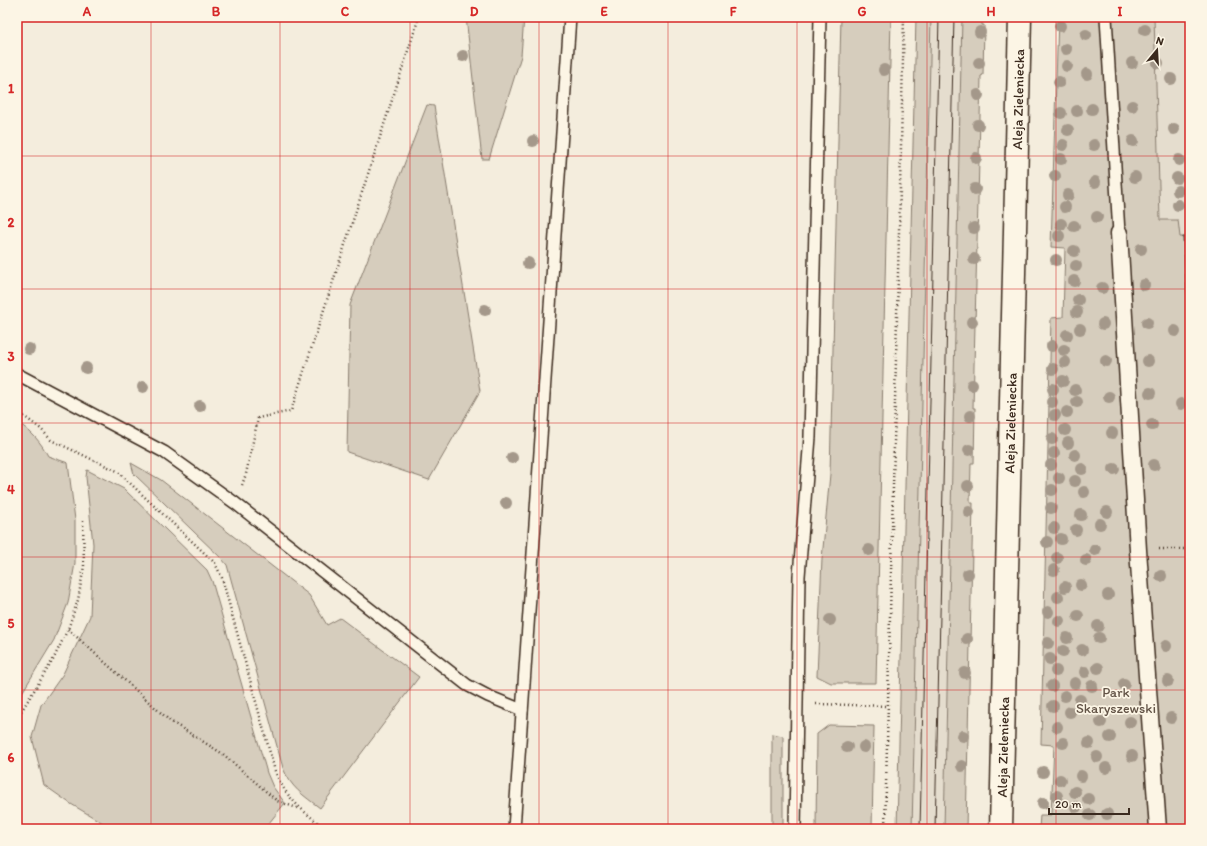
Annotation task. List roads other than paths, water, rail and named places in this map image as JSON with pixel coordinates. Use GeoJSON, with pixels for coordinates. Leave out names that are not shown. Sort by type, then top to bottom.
{"type":"FeatureCollection","features":[{"type":"Feature","properties":{"kind":"street","name":"Aleja Zieleniecka"},"geometry":{"type":"LineString","coordinates":[[1001,829],[1020,17]]}},
{"type":"Feature","properties":{"kind":"street"},"geometry":{"type":"LineString","coordinates":[[1119,233],[1138,550],[1158,829]]}},
{"type":"Feature","properties":{"kind":"lane"},"geometry":{"type":"LineString","coordinates":[[514,829],[570,17]]}},
{"type":"Feature","properties":{"kind":"lane"},"geometry":{"type":"LineString","coordinates":[[795,829],[799,576],[810,437],[820,17]]}},
{"type":"Feature","properties":{"kind":"lane"},"geometry":{"type":"LineString","coordinates":[[1106,17],[1119,233]]}},
{"type":"Feature","properties":{"kind":"lane"},"geometry":{"type":"LineString","coordinates":[[17,374],[164,452],[235,503],[468,685],[488,696],[522,710]]}},
{"type":"Feature","properties":{"kind":"tram line"},"geometry":{"type":"LineString","coordinates":[[920,829],[939,17]]}},
{"type":"Feature","properties":{"kind":"tram line"},"geometry":{"type":"LineString","coordinates":[[935,829],[954,17]]}},
{"type":"Feature","properties":{"kind":"park label","name":"Park Skaryszewski"},"geometry":{"type":"Point","coordinates":[1116,700]}}]}
